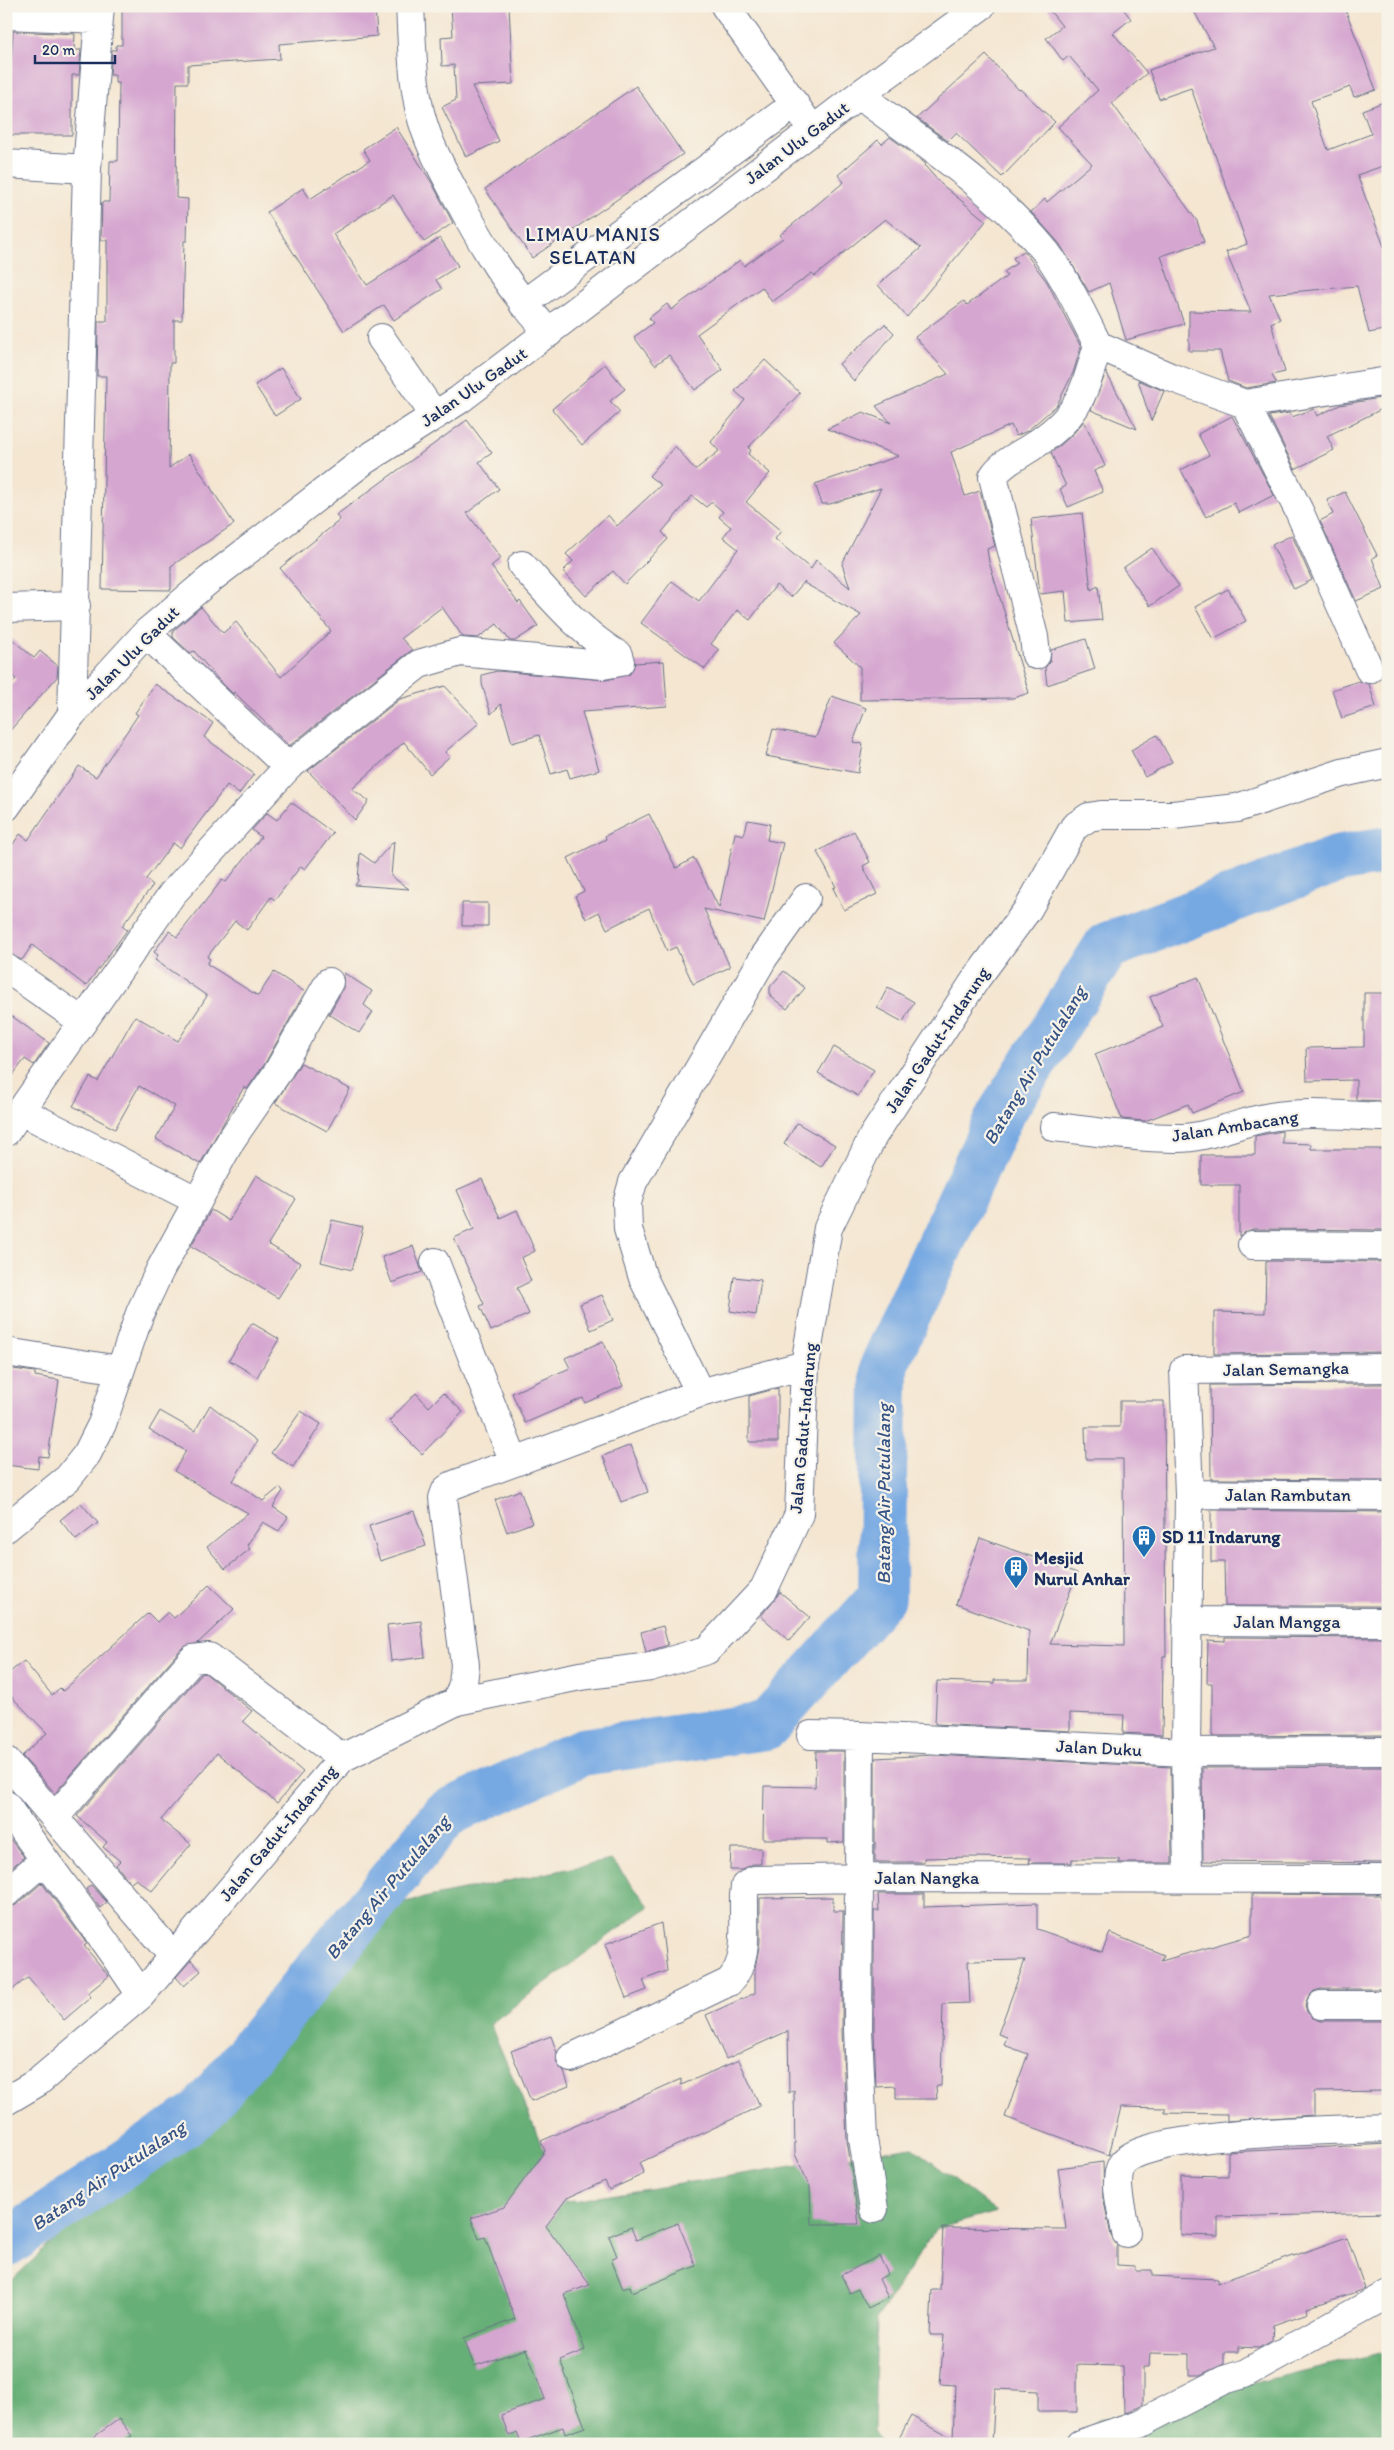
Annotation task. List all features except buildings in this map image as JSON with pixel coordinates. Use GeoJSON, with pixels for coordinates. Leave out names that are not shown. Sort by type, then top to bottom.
{"type":"FeatureCollection","features":[{"type":"Feature","properties":{"kind":"street"},"geometry":{"type":"LineString","coordinates":[[410,6],[414,80],[421,113],[431,143],[487,254],[523,304],[549,333]]}},
{"type":"Feature","properties":{"kind":"street"},"geometry":{"type":"LineString","coordinates":[[725,6],[795,104],[812,132]]}},
{"type":"Feature","properties":{"kind":"street","name":"Jalan Ulu Gadut"},"geometry":{"type":"LineString","coordinates":[[6,807],[72,714],[146,633],[208,580],[365,460],[459,400],[859,95],[981,6]]}},
{"type":"Feature","properties":{"kind":"street"},"geometry":{"type":"LineString","coordinates":[[6,15],[100,12],[87,169],[72,714]]}},
{"type":"Feature","properties":{"kind":"street"},"geometry":{"type":"LineString","coordinates":[[859,95],[969,178],[1021,225],[1046,253],[1074,298],[1098,345],[1170,378],[1245,404],[1388,381]]}},
{"type":"Feature","properties":{"kind":"street"},"geometry":{"type":"LineString","coordinates":[[523,304],[795,104]]}},
{"type":"Feature","properties":{"kind":"street"},"geometry":{"type":"LineString","coordinates":[[6,164],[87,169]]}},
{"type":"Feature","properties":{"kind":"street"},"geometry":{"type":"LineString","coordinates":[[381,338],[435,416]]}},
{"type":"Feature","properties":{"kind":"street"},"geometry":{"type":"LineString","coordinates":[[1036,655],[1034,637],[993,477],[1000,468],[1051,434],[1068,419],[1078,404],[1098,345]]}},
{"type":"Feature","properties":{"kind":"street"},"geometry":{"type":"LineString","coordinates":[[1245,404],[1299,511],[1369,669]]}},
{"type":"Feature","properties":{"kind":"street"},"geometry":{"type":"LineString","coordinates":[[198,1201],[14,1121],[172,894],[288,767],[419,664],[460,652],[603,665],[620,662],[618,655],[598,643],[566,614],[522,565]]}},
{"type":"Feature","properties":{"kind":"street"},"geometry":{"type":"LineString","coordinates":[[6,608],[76,606]]}},
{"type":"Feature","properties":{"kind":"street"},"geometry":{"type":"LineString","coordinates":[[146,633],[288,767]]}},
{"type":"Feature","properties":{"kind":"street","name":"Jalan Gadut-Indarung"},"geometry":{"type":"LineString","coordinates":[[6,2101],[38,2082],[141,1995],[342,1758],[457,1700],[580,1676],[650,1667],[707,1650],[764,1589],[799,1514],[805,1365],[828,1228],[873,1136],[976,979],[1028,909],[1074,827],[1089,817],[1101,815],[1173,815],[1238,808],[1342,773],[1388,763]]}},
{"type":"Feature","properties":{"kind":"street"},"geometry":{"type":"LineString","coordinates":[[700,1394],[643,1278],[628,1229],[627,1203],[634,1182],[764,957],[806,898]]}},
{"type":"Feature","properties":{"kind":"street"},"geometry":{"type":"LineString","coordinates":[[6,968],[83,1022]]}},
{"type":"Feature","properties":{"kind":"street"},"geometry":{"type":"LineString","coordinates":[[6,1528],[68,1478],[87,1454],[102,1424],[140,1313],[231,1140],[277,1073],[329,982]]}},
{"type":"Feature","properties":{"kind":"street","name":"Jalan Ambacang"},"geometry":{"type":"LineString","coordinates":[[1054,1127],[1176,1138],[1222,1132],[1248,1121],[1272,1116],[1388,1117]]}},
{"type":"Feature","properties":{"kind":"street"},"geometry":{"type":"LineString","coordinates":[[1252,1245],[1388,1246]]}},
{"type":"Feature","properties":{"kind":"street"},"geometry":{"type":"LineString","coordinates":[[435,1262],[514,1462]]}},
{"type":"Feature","properties":{"kind":"street"},"geometry":{"type":"LineString","coordinates":[[6,1352],[120,1370]]}},
{"type":"Feature","properties":{"kind":"street"},"geometry":{"type":"LineString","coordinates":[[457,1700],[463,1684],[465,1665],[443,1498],[446,1490],[453,1485],[700,1394],[805,1365]]}},
{"type":"Feature","properties":{"kind":"street","name":"Jalan Semangka"},"geometry":{"type":"LineString","coordinates":[[1189,1494],[1184,1370],[1388,1368]]}},
{"type":"Feature","properties":{"kind":"street"},"geometry":{"type":"LineString","coordinates":[[1188,1878],[1186,1752],[1189,1494]]}},
{"type":"Feature","properties":{"kind":"street","name":"Jalan Rambutan"},"geometry":{"type":"LineString","coordinates":[[1189,1494],[1388,1496]]}},
{"type":"Feature","properties":{"kind":"street","name":"Jalan Mangga"},"geometry":{"type":"LineString","coordinates":[[1187,1621],[1388,1622]]}},
{"type":"Feature","properties":{"kind":"street"},"geometry":{"type":"LineString","coordinates":[[54,1818],[192,1659],[197,1657],[208,1657],[342,1758]]}},
{"type":"Feature","properties":{"kind":"street","name":"Jalan Duku"},"geometry":{"type":"LineString","coordinates":[[811,1736],[860,1736],[1186,1752],[1388,1751]]}},
{"type":"Feature","properties":{"kind":"street"},"geometry":{"type":"LineString","coordinates":[[860,1736],[858,2030],[863,2140],[874,2209]]}},
{"type":"Feature","properties":{"kind":"street"},"geometry":{"type":"LineString","coordinates":[[6,1761],[173,1956]]}},
{"type":"Feature","properties":{"kind":"street"},"geometry":{"type":"LineString","coordinates":[[6,1806],[43,1861],[108,1944],[141,1995]]}},
{"type":"Feature","properties":{"kind":"street"},"geometry":{"type":"LineString","coordinates":[[6,1893],[43,1861]]}},
{"type":"Feature","properties":{"kind":"street","name":"Jalan Nangka"},"geometry":{"type":"LineString","coordinates":[[571,2058],[729,1982],[739,1972],[743,1960],[745,1886],[754,1880],[860,1878],[1388,1879]]}},
{"type":"Feature","properties":{"kind":"street"},"geometry":{"type":"LineString","coordinates":[[1321,2005],[1388,2005]]}},
{"type":"Feature","properties":{"kind":"street"},"geometry":{"type":"LineString","coordinates":[[1126,2233],[1118,2182],[1121,2164],[1130,2155],[1188,2140],[1219,2136],[1388,2128]]}},
{"type":"Feature","properties":{"kind":"street"},"geometry":{"type":"LineString","coordinates":[[1080,2444],[1139,2424],[1224,2380],[1244,2374],[1388,2294]]}},
{"type":"Feature","properties":{"kind":"green space"},"geometry":{"type":"Polygon","coordinates":[[[612,1860],[649,1906],[490,2024],[566,2202],[912,2147],[997,2212],[936,2229],[877,2318],[874,2431],[881,2444],[6,2444],[6,2286],[404,1902],[612,1860]]]}},
{"type":"Feature","properties":{"kind":"green space"},"geometry":{"type":"Polygon","coordinates":[[[1388,2351],[1388,2444],[1069,2444],[1098,2420],[1388,2351]]]}},
{"type":"Feature","properties":{"kind":"waterway","name":"Batang Air Putulalang"},"geometry":{"type":"LineString","coordinates":[[6,2244],[201,2112],[447,1813],[582,1752],[766,1726],[882,1597],[884,1365],[1000,1115],[1107,946],[1337,859],[1388,850]]}},
{"type":"Feature","properties":{"kind":"place","name":"SD 11 Indarung"},"geometry":{"type":"Point","coordinates":[1144,1558]}},
{"type":"Feature","properties":{"kind":"place","name":"Mesjid Nurul Anhar"},"geometry":{"type":"Point","coordinates":[1016,1589]}},
{"type":"Feature","properties":{"kind":"district","name":"LIMAU MANIS SELATAN"},"geometry":{"type":"Point","coordinates":[593,246]}}]}
